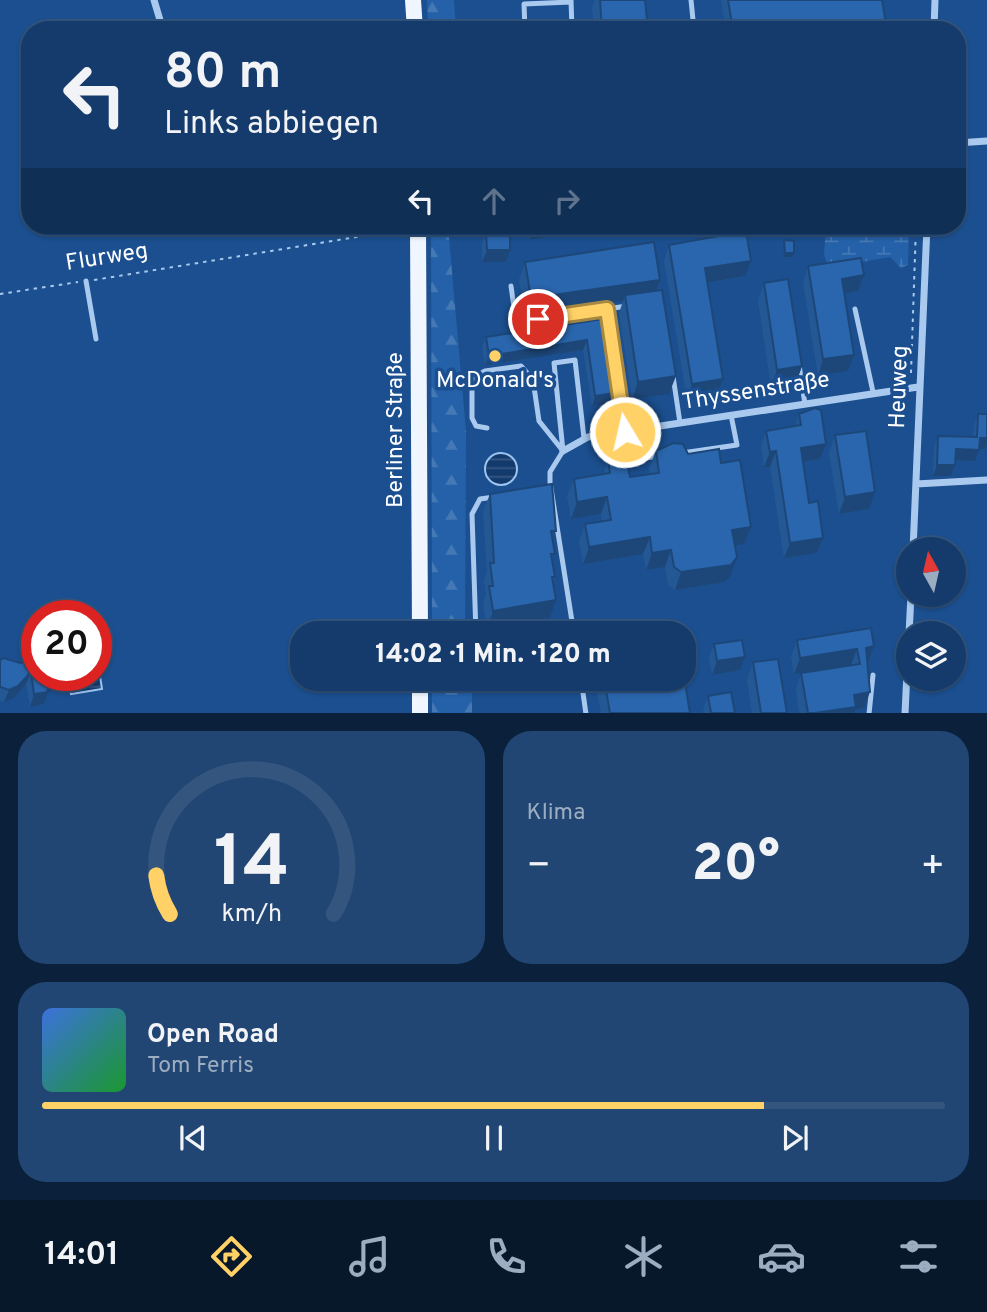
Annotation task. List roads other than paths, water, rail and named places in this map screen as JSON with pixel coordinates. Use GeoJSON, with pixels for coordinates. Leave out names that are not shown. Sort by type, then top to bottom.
{"type":"FeatureCollection","features":[{"type":"Feature","properties":{"kind":"main road"},"geometry":{"type":"LineString","coordinates":[[413,0],[414,21]]}},
{"type":"Feature","properties":{"kind":"main road","name":"Berliner Straße"},"geometry":{"type":"LineString","coordinates":[[418,235],[420,621]]}},
{"type":"Feature","properties":{"kind":"main road"},"geometry":{"type":"LineString","coordinates":[[420,691],[420,713]]}},
{"type":"Feature","properties":{"kind":"street"},"geometry":{"type":"LineString","coordinates":[[154,0],[160,21]]}},
{"type":"Feature","properties":{"kind":"street"},"geometry":{"type":"LineString","coordinates":[[934,21],[935,0]]}},
{"type":"Feature","properties":{"kind":"street"},"geometry":{"type":"LineString","coordinates":[[966,142],[987,141]]}},
{"type":"Feature","properties":{"kind":"street","name":"Heuweg"},"geometry":{"type":"LineString","coordinates":[[914,537],[926,235]]}},
{"type":"Feature","properties":{"kind":"street","name":"Thyssenstraße"},"geometry":{"type":"LineString","coordinates":[[563,451],[584,438],[918,387]]}},
{"type":"Feature","properties":{"kind":"street"},"geometry":{"type":"LineString","coordinates":[[916,484],[987,480]]}},
{"type":"Feature","properties":{"kind":"street"},"geometry":{"type":"LineString","coordinates":[[905,713],[906,691]]}},
{"type":"Feature","properties":{"kind":"lane"},"geometry":{"type":"LineString","coordinates":[[691,0],[693,21]]}},
{"type":"Feature","properties":{"kind":"lane"},"geometry":{"type":"LineString","coordinates":[[525,21],[524,4],[571,1],[572,21]]}},
{"type":"Feature","properties":{"kind":"lane"},"geometry":{"type":"LineString","coordinates":[[86,281],[96,339]]}},
{"type":"Feature","properties":{"kind":"lane"},"geometry":{"type":"LineString","coordinates":[[511,286],[516,322],[634,305]]}},
{"type":"Feature","properties":{"kind":"lane"},"geometry":{"type":"LineString","coordinates":[[607,309],[629,431],[639,459],[663,455]]}},
{"type":"Feature","properties":{"kind":"lane"},"geometry":{"type":"LineString","coordinates":[[855,309],[873,392]]}},
{"type":"Feature","properties":{"kind":"lane"},"geometry":{"type":"LineString","coordinates":[[797,355],[805,404]]}},
{"type":"Feature","properties":{"kind":"lane"},"geometry":{"type":"LineString","coordinates":[[571,621],[551,488],[550,472],[563,451],[554,363],[575,360],[584,438]]}},
{"type":"Feature","properties":{"kind":"lane"},"geometry":{"type":"LineString","coordinates":[[487,428],[477,426],[472,418],[472,378],[485,371],[522,366],[529,372],[538,421],[563,451]]}},
{"type":"Feature","properties":{"kind":"lane"},"geometry":{"type":"LineString","coordinates":[[672,369],[680,423]]}},
{"type":"Feature","properties":{"kind":"lane"},"geometry":{"type":"LineString","coordinates":[[675,454],[737,445],[732,415]]}},
{"type":"Feature","properties":{"kind":"lane"},"geometry":{"type":"LineString","coordinates":[[539,490],[551,488]]}},
{"type":"Feature","properties":{"kind":"lane"},"geometry":{"type":"LineString","coordinates":[[473,621],[472,514],[481,499],[503,495]]}},
{"type":"Feature","properties":{"kind":"lane"},"geometry":{"type":"LineString","coordinates":[[869,713],[873,675]]}},
{"type":"Feature","properties":{"kind":"lane"},"geometry":{"type":"LineString","coordinates":[[583,691],[586,713]]}},
{"type":"Feature","properties":{"kind":"place","name":"McDonald's"},"geometry":{"type":"Point","coordinates":[495,356]}}]}
